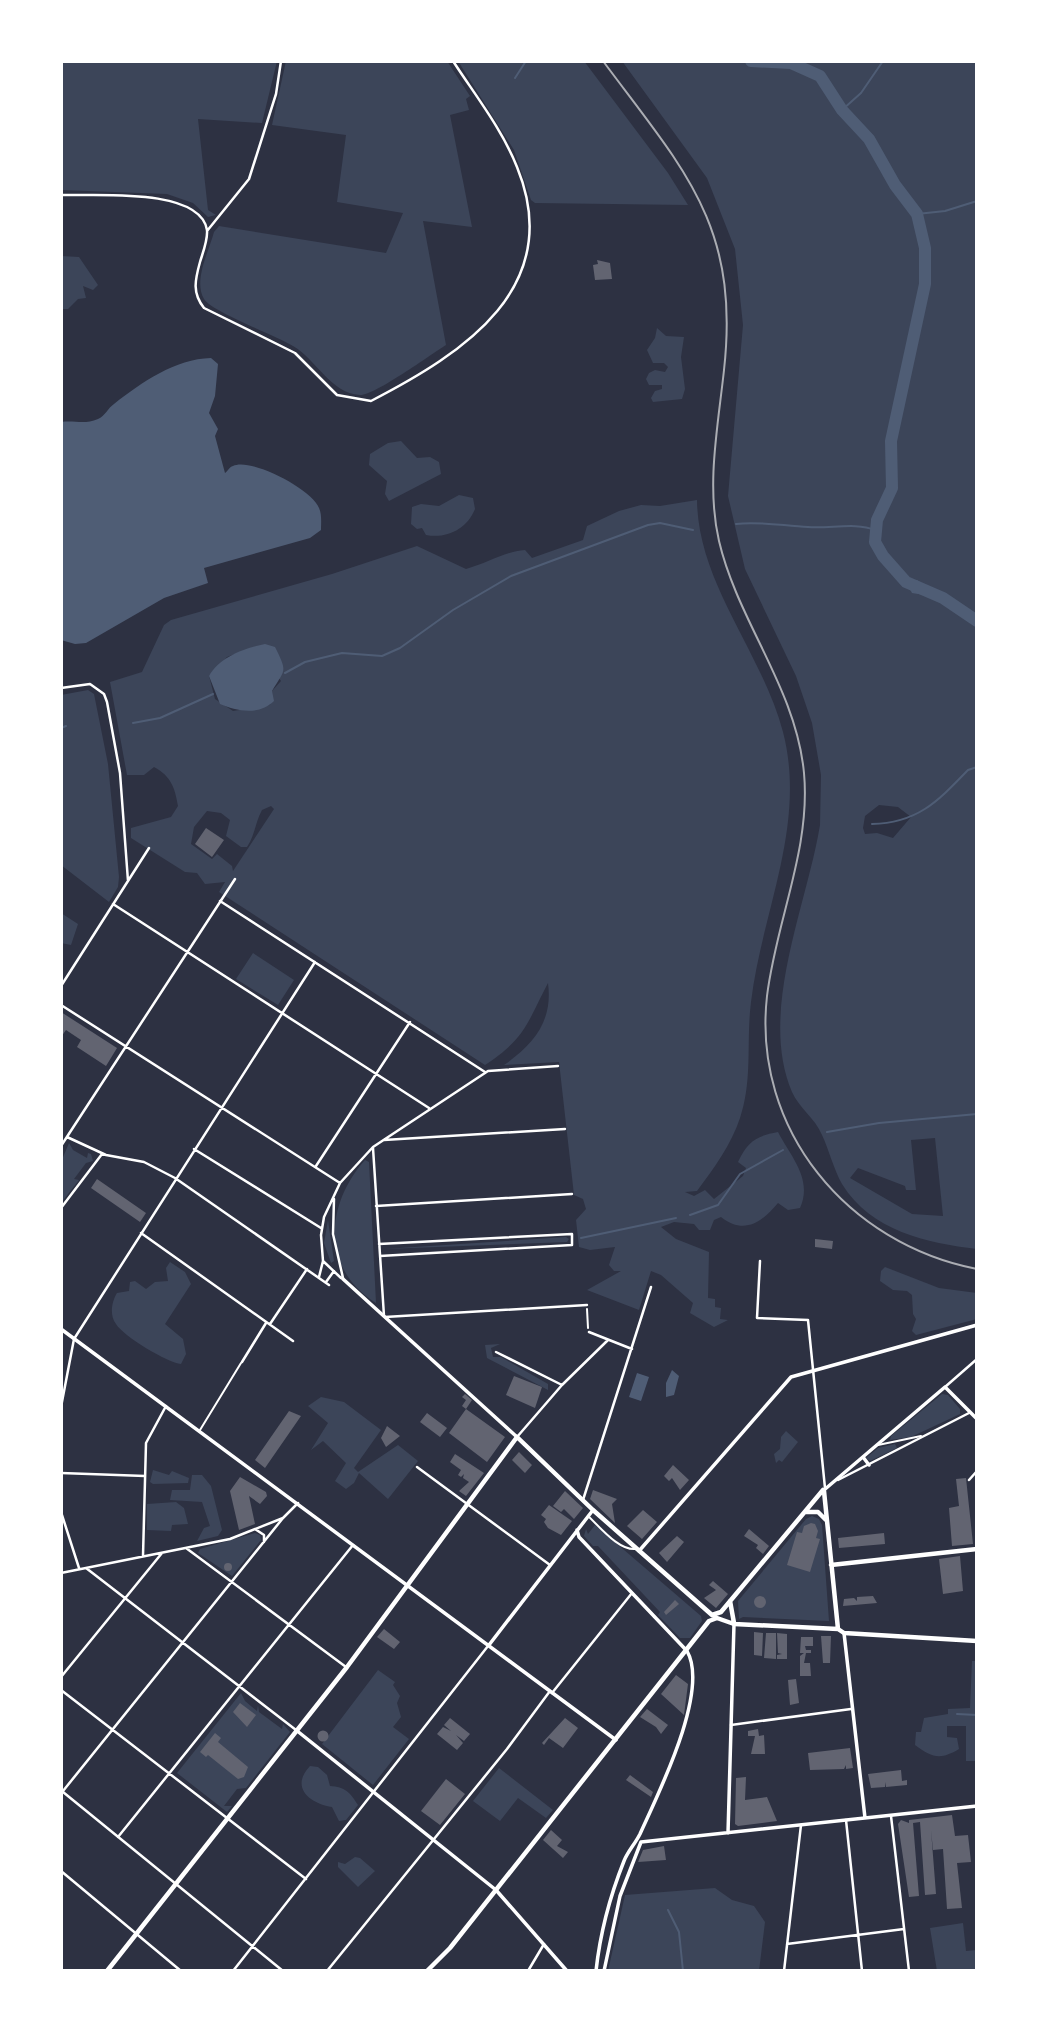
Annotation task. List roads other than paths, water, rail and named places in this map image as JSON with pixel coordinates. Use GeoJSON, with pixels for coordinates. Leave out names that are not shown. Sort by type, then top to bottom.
{"type":"FeatureCollection","features":[{"type":"Feature","properties":{"kind":"main road"},"geometry":{"type":"LineString","coordinates":[[107,1971],[410,1586],[517,1437],[593,1510],[713,1615],[734,1624],[828,1628],[844,1633],[977,1640]]}},
{"type":"Feature","properties":{"kind":"main road"},"geometry":{"type":"LineString","coordinates":[[427,1971],[450,1948],[713,1615],[730,1601],[824,1489]]}},
{"type":"Feature","properties":{"kind":"main road"},"geometry":{"type":"LineString","coordinates":[[824,1489],[838,1629]]}},
{"type":"Feature","properties":{"kind":"main road"},"geometry":{"type":"LineString","coordinates":[[805,1512],[818,1512],[827,1521]]}},
{"type":"Feature","properties":{"kind":"main road"},"geometry":{"type":"LineString","coordinates":[[831,1565],[977,1549]]}},
{"type":"Feature","properties":{"kind":"main road"},"geometry":{"type":"LineString","coordinates":[[730,1601],[734,1624]]}},
{"type":"Feature","properties":{"kind":"main road"},"geometry":{"type":"LineString","coordinates":[[828,1628],[837,1617]]}},
{"type":"Feature","properties":{"kind":"street"},"geometry":{"type":"LineString","coordinates":[[281,61],[276,94],[249,179],[207,231],[195,281],[197,297],[204,308],[295,353],[337,395],[371,401],[451,353],[490,323],[516,284],[526,253],[528,206],[519,172],[503,140],[453,61]]}},
{"type":"Feature","properties":{"kind":"street"},"geometry":{"type":"LineString","coordinates":[[61,195],[178,202],[197,214],[207,231]]}},
{"type":"Feature","properties":{"kind":"street"},"geometry":{"type":"LineString","coordinates":[[61,688],[90,684],[104,694],[107,702],[118,762],[128,881]]}},
{"type":"Feature","properties":{"kind":"street"},"geometry":{"type":"LineString","coordinates":[[61,986],[149,848]]}},
{"type":"Feature","properties":{"kind":"street"},"geometry":{"type":"LineString","coordinates":[[61,1146],[235,879]]}},
{"type":"Feature","properties":{"kind":"street"},"geometry":{"type":"LineString","coordinates":[[220,901],[487,1071]]}},
{"type":"Feature","properties":{"kind":"street"},"geometry":{"type":"LineString","coordinates":[[113,904],[429,1108]]}},
{"type":"Feature","properties":{"kind":"street"},"geometry":{"type":"LineString","coordinates":[[61,1408],[74,1339],[314,962]]}},
{"type":"Feature","properties":{"kind":"street"},"geometry":{"type":"LineString","coordinates":[[61,1005],[340,1183]]}},
{"type":"Feature","properties":{"kind":"street"},"geometry":{"type":"LineString","coordinates":[[315,1167],[410,1022]]}},
{"type":"Feature","properties":{"kind":"street"},"geometry":{"type":"LineString","coordinates":[[319,1277],[323,1261],[321,1228],[340,1183],[373,1147],[487,1071],[558,1066]]}},
{"type":"Feature","properties":{"kind":"street"},"geometry":{"type":"LineString","coordinates":[[380,1141],[565,1129]]}},
{"type":"Feature","properties":{"kind":"street"},"geometry":{"type":"LineString","coordinates":[[67,1137],[102,1154],[141,1161],[176,1178],[327,1284],[334,1271]]}},
{"type":"Feature","properties":{"kind":"street"},"geometry":{"type":"LineString","coordinates":[[373,1147],[384,1316]]}},
{"type":"Feature","properties":{"kind":"street"},"geometry":{"type":"LineString","coordinates":[[194,1149],[321,1228]]}},
{"type":"Feature","properties":{"kind":"street"},"geometry":{"type":"LineString","coordinates":[[61,1208],[102,1154]]}},
{"type":"Feature","properties":{"kind":"street"},"geometry":{"type":"LineString","coordinates":[[376,1206],[572,1194]]}},
{"type":"Feature","properties":{"kind":"street"},"geometry":{"type":"LineString","coordinates":[[335,1196],[333,1234],[343,1279]]}},
{"type":"Feature","properties":{"kind":"street"},"geometry":{"type":"LineString","coordinates":[[141,1233],[293,1341]]}},
{"type":"Feature","properties":{"kind":"street"},"geometry":{"type":"LineString","coordinates":[[379,1244],[572,1234],[572,1245],[380,1256]]}},
{"type":"Feature","properties":{"kind":"street"},"geometry":{"type":"LineString","coordinates":[[323,1261],[517,1437],[562,1385],[608,1340]]}},
{"type":"Feature","properties":{"kind":"street"},"geometry":{"type":"LineString","coordinates":[[760,1261],[757,1318],[808,1318],[824,1489]]}},
{"type":"Feature","properties":{"kind":"street"},"geometry":{"type":"LineString","coordinates":[[242,1362],[307,1269]]}},
{"type":"Feature","properties":{"kind":"street"},"geometry":{"type":"LineString","coordinates":[[583,1500],[651,1287]]}},
{"type":"Feature","properties":{"kind":"street"},"geometry":{"type":"LineString","coordinates":[[384,1316],[587,1305]]}},
{"type":"Feature","properties":{"kind":"street"},"geometry":{"type":"LineString","coordinates":[[638,1550],[786,1381],[813,1368],[977,1325]]}},
{"type":"Feature","properties":{"kind":"street"},"geometry":{"type":"LineString","coordinates":[[61,1329],[616,1740]]}},
{"type":"Feature","properties":{"kind":"street"},"geometry":{"type":"LineString","coordinates":[[589,1332],[632,1349]]}},
{"type":"Feature","properties":{"kind":"street"},"geometry":{"type":"LineString","coordinates":[[496,1352],[562,1385]]}},
{"type":"Feature","properties":{"kind":"street"},"geometry":{"type":"LineString","coordinates":[[824,1489],[977,1359]]}},
{"type":"Feature","properties":{"kind":"street"},"geometry":{"type":"LineString","coordinates":[[945,1387],[977,1419]]}},
{"type":"Feature","properties":{"kind":"street"},"geometry":{"type":"LineString","coordinates":[[143,1556],[147,1439],[166,1406]]}},
{"type":"Feature","properties":{"kind":"street"},"geometry":{"type":"LineString","coordinates":[[831,1483],[970,1413]]}},
{"type":"Feature","properties":{"kind":"street"},"geometry":{"type":"LineString","coordinates":[[863,1455],[863,1462],[869,1465]]}},
{"type":"Feature","properties":{"kind":"street"},"geometry":{"type":"LineString","coordinates":[[417,1467],[550,1565]]}},
{"type":"Feature","properties":{"kind":"street"},"geometry":{"type":"LineString","coordinates":[[969,1480],[977,1471]]}},
{"type":"Feature","properties":{"kind":"street"},"geometry":{"type":"LineString","coordinates":[[61,1473],[145,1476]]}},
{"type":"Feature","properties":{"kind":"street"},"geometry":{"type":"LineString","coordinates":[[283,1971],[62,1791],[298,1503]]}},
{"type":"Feature","properties":{"kind":"street"},"geometry":{"type":"LineString","coordinates":[[233,1971],[375,1793],[593,1510]]}},
{"type":"Feature","properties":{"kind":"street"},"geometry":{"type":"LineString","coordinates":[[61,1511],[79,1569]]}},
{"type":"Feature","properties":{"kind":"street"},"geometry":{"type":"LineString","coordinates":[[61,1573],[186,1548],[256,1529],[283,1518]]}},
{"type":"Feature","properties":{"kind":"street"},"geometry":{"type":"LineString","coordinates":[[256,1529],[264,1535],[264,1542]]}},
{"type":"Feature","properties":{"kind":"street"},"geometry":{"type":"LineString","coordinates":[[577,1530],[579,1537],[687,1651],[691,1672],[685,1724],[638,1838],[623,1863],[607,1912],[596,1971]]}},
{"type":"Feature","properties":{"kind":"street"},"geometry":{"type":"LineString","coordinates":[[572,1537],[579,1537]]}},
{"type":"Feature","properties":{"kind":"street"},"geometry":{"type":"LineString","coordinates":[[118,1837],[354,1544]]}},
{"type":"Feature","properties":{"kind":"street"},"geometry":{"type":"LineString","coordinates":[[186,1548],[347,1667]]}},
{"type":"Feature","properties":{"kind":"street"},"geometry":{"type":"LineString","coordinates":[[61,1677],[162,1553]]}},
{"type":"Feature","properties":{"kind":"street"},"geometry":{"type":"LineString","coordinates":[[86,1568],[296,1730],[496,1890],[567,1971]]}},
{"type":"Feature","properties":{"kind":"street"},"geometry":{"type":"LineString","coordinates":[[327,1971],[632,1593]]}},
{"type":"Feature","properties":{"kind":"street"},"geometry":{"type":"LineString","coordinates":[[728,1833],[734,1624]]}},
{"type":"Feature","properties":{"kind":"street"},"geometry":{"type":"LineString","coordinates":[[844,1633],[865,1818]]}},
{"type":"Feature","properties":{"kind":"street"},"geometry":{"type":"LineString","coordinates":[[61,1690],[306,1879]]}},
{"type":"Feature","properties":{"kind":"street"},"geometry":{"type":"LineString","coordinates":[[731,1724],[851,1709]]}},
{"type":"Feature","properties":{"kind":"street"},"geometry":{"type":"LineString","coordinates":[[642,1843],[976,1806],[977,1816]]}},
{"type":"Feature","properties":{"kind":"street"},"geometry":{"type":"LineString","coordinates":[[891,1816],[909,1971]]}},
{"type":"Feature","properties":{"kind":"street"},"geometry":{"type":"LineString","coordinates":[[846,1820],[862,1971]]}},
{"type":"Feature","properties":{"kind":"street"},"geometry":{"type":"LineString","coordinates":[[784,1971],[801,1825]]}},
{"type":"Feature","properties":{"kind":"street"},"geometry":{"type":"LineString","coordinates":[[638,1838],[651,1841]]}},
{"type":"Feature","properties":{"kind":"street"},"geometry":{"type":"LineString","coordinates":[[638,1838],[642,1843]]}},
{"type":"Feature","properties":{"kind":"street"},"geometry":{"type":"LineString","coordinates":[[604,1971],[615,1914],[642,1843]]}},
{"type":"Feature","properties":{"kind":"street"},"geometry":{"type":"LineString","coordinates":[[61,1871],[181,1971]]}},
{"type":"Feature","properties":{"kind":"street"},"geometry":{"type":"LineString","coordinates":[[607,1912],[615,1914]]}},
{"type":"Feature","properties":{"kind":"street"},"geometry":{"type":"LineString","coordinates":[[787,1944],[904,1929]]}},
{"type":"Feature","properties":{"kind":"street"},"geometry":{"type":"LineString","coordinates":[[528,1971],[544,1944]]}},
{"type":"Feature","properties":{"kind":"lane"},"geometry":{"type":"LineString","coordinates":[[200,1430],[242,1362]]}},
{"type":"Feature","properties":{"kind":"lane"},"geometry":{"type":"LineString","coordinates":[[873,1447],[928,1434]]}},
{"type":"Feature","properties":{"kind":"lane"},"geometry":{"type":"LineString","coordinates":[[588,1516],[628,1550],[638,1550]]}},
{"type":"Feature","properties":{"kind":"waterway"},"geometry":{"type":"LineString","coordinates":[[515,78],[526,61]]}},
{"type":"Feature","properties":{"kind":"waterway"},"geometry":{"type":"LineString","coordinates":[[751,61],[791,63],[820,76],[842,110],[869,139],[895,185],[917,214],[925,248],[925,284],[891,441],[892,488],[877,520],[875,542],[883,556],[906,582],[943,598],[977,621]]}},
{"type":"Feature","properties":{"kind":"waterway"},"geometry":{"type":"LineString","coordinates":[[842,110],[861,93],[883,61]]}},
{"type":"Feature","properties":{"kind":"waterway"},"geometry":{"type":"LineString","coordinates":[[917,214],[945,211],[977,201]]}},
{"type":"Feature","properties":{"kind":"waterway"},"geometry":{"type":"LineString","coordinates":[[285,673],[305,662],[342,653],[382,656],[400,648],[453,610],[511,576],[648,525],[660,523],[693,530]]}},
{"type":"Feature","properties":{"kind":"waterway"},"geometry":{"type":"LineString","coordinates":[[736,524],[851,526],[875,530]]}},
{"type":"Feature","properties":{"kind":"waterway"},"geometry":{"type":"LineString","coordinates":[[974,619],[977,615]]}},
{"type":"Feature","properties":{"kind":"waterway"},"geometry":{"type":"LineString","coordinates":[[133,723],[160,718],[213,694]]}},
{"type":"Feature","properties":{"kind":"waterway"},"geometry":{"type":"LineString","coordinates":[[61,728],[66,726]]}},
{"type":"Feature","properties":{"kind":"waterway"},"geometry":{"type":"LineString","coordinates":[[872,824],[888,823],[915,815],[937,800],[968,770],[977,767]]}},
{"type":"Feature","properties":{"kind":"waterway"},"geometry":{"type":"LineString","coordinates":[[827,1132],[879,1123],[977,1114]]}},
{"type":"Feature","properties":{"kind":"waterway"},"geometry":{"type":"LineString","coordinates":[[690,1215],[718,1205],[740,1174],[783,1150]]}},
{"type":"Feature","properties":{"kind":"waterway"},"geometry":{"type":"LineString","coordinates":[[581,1238],[676,1218]]}},
{"type":"Feature","properties":{"kind":"waterway"},"geometry":{"type":"LineString","coordinates":[[957,1714],[977,1715]]}},
{"type":"Feature","properties":{"kind":"waterway"},"geometry":{"type":"LineString","coordinates":[[668,1910],[679,1932],[683,1971]]}},
{"type":"Feature","properties":{"kind":"railway"},"geometry":{"type":"LineString","coordinates":[[603,61],[681,168],[700,202],[714,237],[723,276],[727,320],[714,456],[715,520],[728,571],[790,712],[804,773],[805,801],[798,857],[771,968],[767,996],[766,1045],[775,1092],[793,1135],[818,1173],[850,1207],[888,1235],[930,1256],[977,1269]]}}]}
